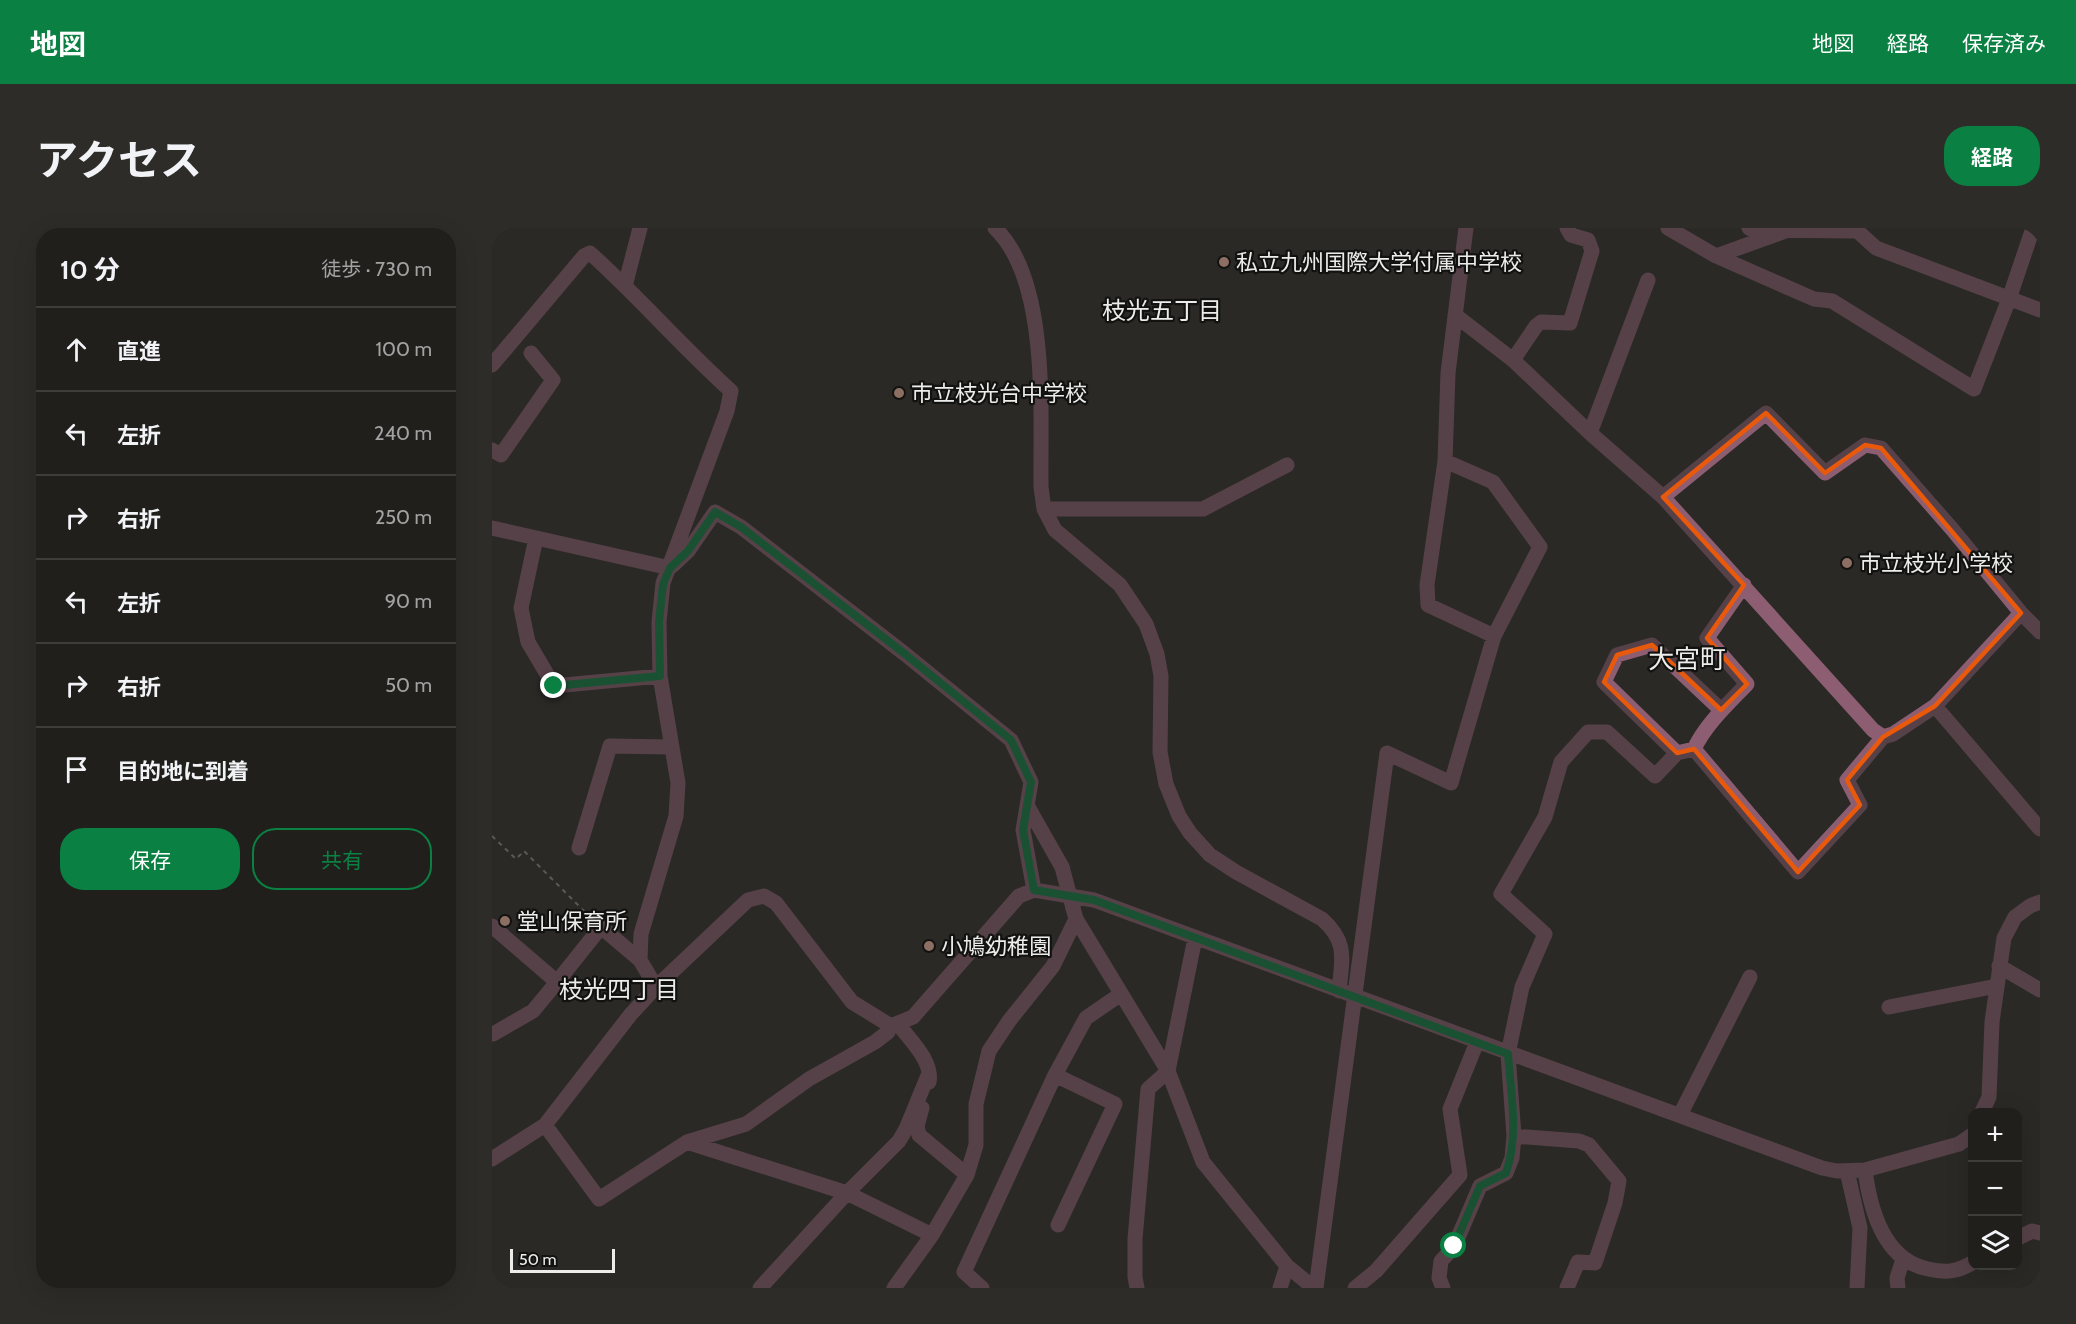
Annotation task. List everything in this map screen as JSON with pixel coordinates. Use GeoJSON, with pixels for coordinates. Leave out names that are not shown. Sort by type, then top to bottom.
{"type":"FeatureCollection","features":[{"type":"Feature","properties":{"kind":"street"},"geometry":{"type":"LineString","coordinates":[[625,285],[640,228]]}},
{"type":"Feature","properties":{"kind":"street"},"geometry":{"type":"LineString","coordinates":[[995,228],[1007,240],[1020,268],[1037,326],[1041,487],[1044,509],[1055,530],[1120,585],[1146,624],[1157,654],[1161,676],[1160,752],[1166,784],[1179,816],[1190,833],[1210,855],[1236,872],[1322,919],[1334,929],[1340,942],[1346,993]]}},
{"type":"Feature","properties":{"kind":"street"},"geometry":{"type":"LineString","coordinates":[[1466,228],[1448,374],[1445,460],[1427,585],[1428,605],[1494,636]]}},
{"type":"Feature","properties":{"kind":"street"},"geometry":{"type":"LineString","coordinates":[[1513,360],[1541,322],[1570,323],[1592,251],[1588,240],[1571,235],[1567,228]]}},
{"type":"Feature","properties":{"kind":"street"},"geometry":{"type":"LineString","coordinates":[[1668,228],[1716,256],[1814,299],[1832,301],[1974,389],[2009,299],[2033,228]]}},
{"type":"Feature","properties":{"kind":"street"},"geometry":{"type":"LineString","coordinates":[[1749,228],[1753,230],[1855,229],[1876,248],[2040,310]]}},
{"type":"Feature","properties":{"kind":"street"},"geometry":{"type":"LineString","coordinates":[[1716,256],[1791,229]]}},
{"type":"Feature","properties":{"kind":"street"},"geometry":{"type":"LineString","coordinates":[[492,365],[585,256],[590,254],[625,285],[699,362],[731,391],[727,411],[663,584],[659,622],[660,676],[670,747],[678,783],[676,816],[641,934],[640,960]]}},
{"type":"Feature","properties":{"kind":"street"},"geometry":{"type":"LineString","coordinates":[[1590,433],[1648,280]]}},
{"type":"Feature","properties":{"kind":"street"},"geometry":{"type":"LineString","coordinates":[[1455,315],[1513,360],[1590,433],[1663,497],[1873,730],[1884,737]]}},
{"type":"Feature","properties":{"kind":"street"},"geometry":{"type":"LineString","coordinates":[[492,450],[501,455],[553,380],[531,353]]}},
{"type":"Feature","properties":{"kind":"street"},"geometry":{"type":"LineString","coordinates":[[1663,497],[1766,413],[1825,473],[1865,445],[1881,448],[2021,613],[2040,632]]}},
{"type":"Feature","properties":{"kind":"street"},"geometry":{"type":"LineString","coordinates":[[1315,1288],[1346,993],[1387,753],[1451,783],[1494,636],[1540,547],[1493,482],[1445,460]]}},
{"type":"Feature","properties":{"kind":"street"},"geometry":{"type":"LineString","coordinates":[[1044,509],[1203,509],[1287,465]]}},
{"type":"Feature","properties":{"kind":"street"},"geometry":{"type":"LineString","coordinates":[[670,568],[688,551],[715,512],[741,527],[905,654],[1011,740],[1031,782],[1023,830],[1034,890]]}},
{"type":"Feature","properties":{"kind":"street"},"geometry":{"type":"LineString","coordinates":[[492,528],[670,568]]}},
{"type":"Feature","properties":{"kind":"street"},"geometry":{"type":"LineString","coordinates":[[536,538],[521,608],[528,642],[554,686],[660,676]]}},
{"type":"Feature","properties":{"kind":"street"},"geometry":{"type":"LineString","coordinates":[[1694,749],[1701,735],[1721,710],[1747,684],[1707,638],[1744,585]]}},
{"type":"Feature","properties":{"kind":"street"},"geometry":{"type":"LineString","coordinates":[[1694,749],[1798,872],[1860,805],[1848,780],[1884,737],[1893,734],[1935,706],[2021,613]]}},
{"type":"Feature","properties":{"kind":"street"},"geometry":{"type":"LineString","coordinates":[[1677,753],[1604,682],[1617,655],[1652,645],[1721,710]]}},
{"type":"Feature","properties":{"kind":"street"},"geometry":{"type":"LineString","coordinates":[[1935,706],[2040,829]]}},
{"type":"Feature","properties":{"kind":"street"},"geometry":{"type":"LineString","coordinates":[[1443,1288],[1439,1278],[1441,1261],[1454,1246],[1480,1186],[1506,1173],[1512,1158],[1514,1136],[1508,1054],[1522,987],[1545,934],[1501,894],[1545,818],[1561,762],[1588,732],[1607,732],[1654,776],[1677,753],[1694,749]]}},
{"type":"Feature","properties":{"kind":"street"},"geometry":{"type":"LineString","coordinates":[[579,848],[610,746],[670,747]]}},
{"type":"Feature","properties":{"kind":"street"},"geometry":{"type":"LineString","coordinates":[[1028,807],[1062,867],[1074,913],[1168,1071],[1203,1162],[1287,1266],[1315,1288]]}},
{"type":"Feature","properties":{"kind":"street"},"geometry":{"type":"LineString","coordinates":[[545,1125],[599,1199],[687,1142],[746,1124],[809,1079],[875,1042],[894,1025],[913,1017],[1019,896],[1034,890],[1094,900],[1822,1168],[1847,1171],[1865,1170],[1959,1144],[1968,1137]]}},
{"type":"Feature","properties":{"kind":"street"},"geometry":{"type":"LineString","coordinates":[[492,1159],[545,1125],[631,1014],[656,987],[748,900],[764,896],[776,903],[852,1002],[894,1025],[926,1062],[930,1078],[917,1126],[919,1135],[967,1175]]}},
{"type":"Feature","properties":{"kind":"street"},"geometry":{"type":"LineString","coordinates":[[1984,1108],[1989,1097],[1992,1022],[2004,938],[2015,917],[2040,902]]}},
{"type":"Feature","properties":{"kind":"street"},"geometry":{"type":"LineString","coordinates":[[894,1288],[932,1235],[967,1175],[976,1145],[976,1104],[989,1051],[1009,1021],[1053,966],[1074,913]]}},
{"type":"Feature","properties":{"kind":"street"},"geometry":{"type":"LineString","coordinates":[[492,926],[557,982]]}},
{"type":"Feature","properties":{"kind":"street"},"geometry":{"type":"LineString","coordinates":[[493,1034],[533,1011],[601,927],[640,960],[656,987]]}},
{"type":"Feature","properties":{"kind":"street"},"geometry":{"type":"LineString","coordinates":[[1137,1288],[1134,1276],[1135,1239],[1148,1089],[1168,1071],[1195,938]]}},
{"type":"Feature","properties":{"kind":"street"},"geometry":{"type":"LineString","coordinates":[[1999,966],[2040,990]]}},
{"type":"Feature","properties":{"kind":"street"},"geometry":{"type":"LineString","coordinates":[[1680,1116],[1750,977]]}},
{"type":"Feature","properties":{"kind":"street"},"geometry":{"type":"LineString","coordinates":[[1889,1008],[1997,986]]}},
{"type":"Feature","properties":{"kind":"street"},"geometry":{"type":"LineString","coordinates":[[982,1288],[964,1272],[1055,1076],[1086,1018],[1121,994]]}},
{"type":"Feature","properties":{"kind":"street"},"geometry":{"type":"LineString","coordinates":[[1355,1288],[1376,1271],[1460,1175],[1450,1109],[1477,1042]]}},
{"type":"Feature","properties":{"kind":"street"},"geometry":{"type":"LineString","coordinates":[[760,1288],[847,1193],[899,1141],[929,1073]]}},
{"type":"Feature","properties":{"kind":"street"},"geometry":{"type":"LineString","coordinates":[[1055,1076],[1115,1104],[1058,1225]]}},
{"type":"Feature","properties":{"kind":"street"},"geometry":{"type":"LineString","coordinates":[[1514,1136],[1579,1141],[1589,1145],[1619,1181],[1615,1203],[1596,1263],[1578,1262],[1567,1288]]}},
{"type":"Feature","properties":{"kind":"street"},"geometry":{"type":"LineString","coordinates":[[687,1142],[847,1193],[932,1235]]}},
{"type":"Feature","properties":{"kind":"street"},"geometry":{"type":"LineString","coordinates":[[1865,1170],[1869,1197],[1879,1227],[1895,1253],[1915,1267],[1937,1271],[1960,1271],[1968,1266]]}},
{"type":"Feature","properties":{"kind":"street"},"geometry":{"type":"LineString","coordinates":[[1847,1171],[1860,1228],[1857,1288]]}},
{"type":"Feature","properties":{"kind":"street"},"geometry":{"type":"LineString","coordinates":[[2022,1236],[2032,1232],[2040,1233]]}},
{"type":"Feature","properties":{"kind":"street"},"geometry":{"type":"LineString","coordinates":[[1898,1288],[1897,1278],[1904,1259]]}},
{"type":"Feature","properties":{"kind":"street"},"geometry":{"type":"LineString","coordinates":[[1280,1288],[1287,1266]]}},
{"type":"Feature","properties":{"kind":"path"},"geometry":{"type":"LineString","coordinates":[[492,836],[516,859],[524,851],[601,927]]}},
{"type":"Feature","properties":{"kind":"highlighted area"},"geometry":{"type":"Polygon","coordinates":[[[1766,413],[1825,473],[1865,445],[1881,448],[2021,613],[1935,706],[1883,737],[1847,780],[1860,805],[1798,872],[1694,749],[1677,753],[1604,682],[1617,655],[1652,645],[1721,710],[1747,684],[1707,638],[1744,585],[1663,497],[1766,413]]]}},
{"type":"Feature","properties":{"kind":"place","name":"私立九州国際大学付属中学校"},"geometry":{"type":"Point","coordinates":[1224,262]}},
{"type":"Feature","properties":{"kind":"place","name":"市立枝光台中学校"},"geometry":{"type":"Point","coordinates":[899,393]}},
{"type":"Feature","properties":{"kind":"place","name":"市立枝光小学校"},"geometry":{"type":"Point","coordinates":[1847,563]}},
{"type":"Feature","properties":{"kind":"place","name":"堂山保育所"},"geometry":{"type":"Point","coordinates":[505,921]}},
{"type":"Feature","properties":{"kind":"place","name":"小鳩幼稚園"},"geometry":{"type":"Point","coordinates":[929,946]}},
{"type":"Feature","properties":{"kind":"district","name":"枝光五丁目"},"geometry":{"type":"Point","coordinates":[1162,311]}},
{"type":"Feature","properties":{"kind":"district","name":"大宮町"},"geometry":{"type":"Point","coordinates":[1687,659]}},
{"type":"Feature","properties":{"kind":"district","name":"枝光四丁目"},"geometry":{"type":"Point","coordinates":[619,990]}},
{"type":"Feature","properties":{"kind":"route"},"geometry":{"type":"LineString","coordinates":[[554,686],[660,676],[659,622],[663,584],[670,568],[688,551],[715,512],[741,527],[905,654],[1011,740],[1031,782],[1023,830],[1034,890],[1094,900],[1508,1054],[1514,1136],[1512,1158],[1506,1173],[1480,1186],[1454,1246]]}}]}
